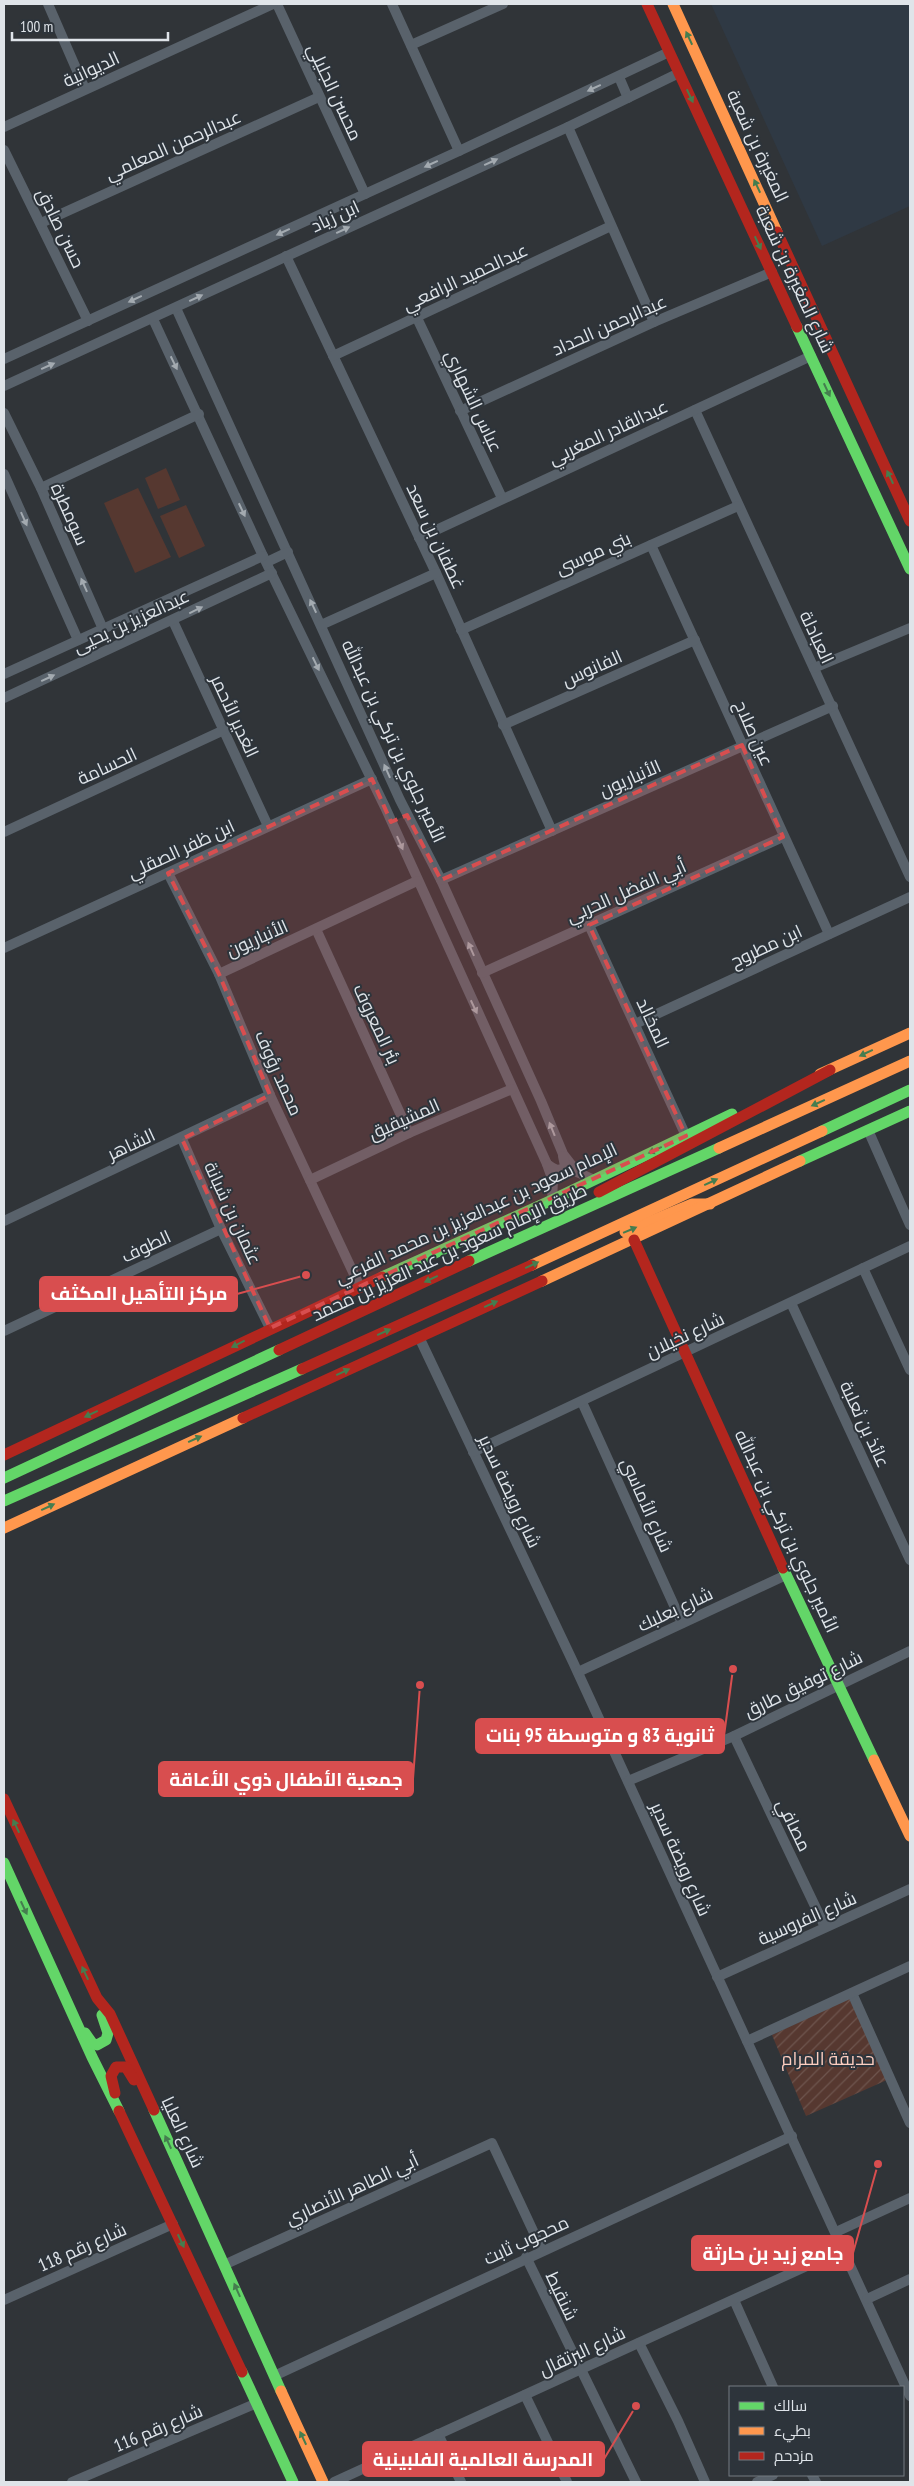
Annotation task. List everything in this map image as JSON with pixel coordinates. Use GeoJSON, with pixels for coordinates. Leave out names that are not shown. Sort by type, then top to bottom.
{"type":"FeatureCollection","features":[{"type":"Feature","properties":{"kind":"main road","name":"شارع المغيرة بن شعبة"},"geometry":{"type":"LineString","coordinates":[[647,4],[910,569]]}},
{"type":"Feature","properties":{"kind":"main road","name":"المغيرة بن شعبة"},"geometry":{"type":"LineString","coordinates":[[673,4],[905,495],[910,520]]}},
{"type":"Feature","properties":{"kind":"main road"},"geometry":{"type":"LineString","coordinates":[[881,506],[905,495]]}},
{"type":"Feature","properties":{"kind":"main road"},"geometry":{"type":"LineString","coordinates":[[891,528],[910,520]]}},
{"type":"Feature","properties":{"kind":"main road","name":"الإمام سعود بن عبدالعزيز بن محمد الفرعي"},"geometry":{"type":"LineString","coordinates":[[4,1455],[270,1328],[552,1200],[592,1179],[910,1032]]}},
{"type":"Feature","properties":{"kind":"main road","name":"طريق الإمام سعود بن عبد العزيز بن محمد"},"geometry":{"type":"LineString","coordinates":[[4,1478],[465,1263],[910,1061]]}},
{"type":"Feature","properties":{"kind":"main road"},"geometry":{"type":"LineString","coordinates":[[465,1263],[830,1070]]}},
{"type":"Feature","properties":{"kind":"main road"},"geometry":{"type":"LineString","coordinates":[[4,1501],[551,1256],[910,1090]]}},
{"type":"Feature","properties":{"kind":"main road"},"geometry":{"type":"LineString","coordinates":[[4,1528],[419,1336],[634,1240],[910,1111]]}},
{"type":"Feature","properties":{"kind":"main road"},"geometry":{"type":"LineString","coordinates":[[551,1256],[576,1254],[692,1204],[710,1204]]}},
{"type":"Feature","properties":{"kind":"main road","name":"الأمير جلوي بن تركي بن عبدالله"},"geometry":{"type":"LineString","coordinates":[[634,1240],[687,1352],[786,1575],[910,1836]]}},
{"type":"Feature","properties":{"kind":"main road","name":"شارع العليا"},"geometry":{"type":"LineString","coordinates":[[4,1799],[97,1998],[110,2014],[226,2264],[274,2376],[324,2482]]}},
{"type":"Feature","properties":{"kind":"main road"},"geometry":{"type":"LineString","coordinates":[[4,1863],[104,2083],[124,2118],[258,2403],[293,2482]]}},
{"type":"Feature","properties":{"kind":"main road"},"geometry":{"type":"LineString","coordinates":[[70,2008],[92,2043],[101,2044],[106,2040],[108,2034],[97,1998]]}},
{"type":"Feature","properties":{"kind":"main road"},"geometry":{"type":"LineString","coordinates":[[124,2118],[110,2077],[116,2067],[126,2067],[152,2106]]}},
{"type":"Feature","properties":{"kind":"street"},"geometry":{"type":"LineString","coordinates":[[48,4],[85,89]]}},
{"type":"Feature","properties":{"kind":"street","name":"الديوانية"},"geometry":{"type":"LineString","coordinates":[[4,127],[273,4]]}},
{"type":"Feature","properties":{"kind":"street","name":"محسن الجليلي"},"geometry":{"type":"LineString","coordinates":[[277,4],[365,194]]}},
{"type":"Feature","properties":{"kind":"street"},"geometry":{"type":"LineString","coordinates":[[392,4],[459,151]]}},
{"type":"Feature","properties":{"kind":"street"},"geometry":{"type":"LineString","coordinates":[[411,45],[503,4]]}},
{"type":"Feature","properties":{"kind":"street","name":"ابن زياد"},"geometry":{"type":"LineString","coordinates":[[4,358],[459,151],[669,52]]}},
{"type":"Feature","properties":{"kind":"street","name":"ابن زياد"},"geometry":{"type":"LineString","coordinates":[[4,386],[568,127],[679,73]]}},
{"type":"Feature","properties":{"kind":"street"},"geometry":{"type":"LineString","coordinates":[[619,77],[628,98]]}},
{"type":"Feature","properties":{"kind":"street","name":"عبدالرحمن المعلمي"},"geometry":{"type":"LineString","coordinates":[[41,223],[319,97]]}},
{"type":"Feature","properties":{"kind":"street"},"geometry":{"type":"LineString","coordinates":[[568,127],[654,322]]}},
{"type":"Feature","properties":{"kind":"street","name":"حسن صادق"},"geometry":{"type":"LineString","coordinates":[[4,150],[88,321]]}},
{"type":"Feature","properties":{"kind":"street","name":"عبدالحميد الرافعي"},"geometry":{"type":"LineString","coordinates":[[333,356],[611,226]]}},
{"type":"Feature","properties":{"kind":"street","name":"غطفان بن سعد"},"geometry":{"type":"LineString","coordinates":[[286,256],[436,573],[552,831]]}},
{"type":"Feature","properties":{"kind":"street","name":"عبدالرحمن الحداد"},"geometry":{"type":"LineString","coordinates":[[460,410],[654,322],[772,272]]}},
{"type":"Feature","properties":{"kind":"street","name":"الأمير جلوي بن تركي بن عبدالله"},"geometry":{"type":"LineString","coordinates":[[176,308],[400,800],[440,880],[541,1101],[563,1154],[577,1172],[592,1179]]}},
{"type":"Feature","properties":{"kind":"street","name":"عباس الشهاري"},"geometry":{"type":"LineString","coordinates":[[417,318],[502,498]]}},
{"type":"Feature","properties":{"kind":"street","name":"الأمير جلوي بن تركي بن عبدالله"},"geometry":{"type":"LineString","coordinates":[[153,319],[265,559],[372,779],[547,1164],[553,1181],[552,1200]]}},
{"type":"Feature","properties":{"kind":"street","name":"عبدالقادر المغربي"},"geometry":{"type":"LineString","coordinates":[[419,538],[811,356]]}},
{"type":"Feature","properties":{"kind":"street","name":"العبادلة"},"geometry":{"type":"LineString","coordinates":[[695,410],[738,506],[833,706],[910,877]]}},
{"type":"Feature","properties":{"kind":"street","name":"سومطرة"},"geometry":{"type":"LineString","coordinates":[[4,413],[41,488],[103,629]]}},
{"type":"Feature","properties":{"kind":"street"},"geometry":{"type":"LineString","coordinates":[[41,488],[198,414]]}},
{"type":"Feature","properties":{"kind":"street"},"geometry":{"type":"LineString","coordinates":[[4,474],[78,640]]}},
{"type":"Feature","properties":{"kind":"street","name":"بني موسى"},"geometry":{"type":"LineString","coordinates":[[461,630],[738,506]]}},
{"type":"Feature","properties":{"kind":"street","name":"عين صلاح"},"geometry":{"type":"LineString","coordinates":[[651,545],[829,934]]}},
{"type":"Feature","properties":{"kind":"street","name":"عبدالعزيز بن يحيى"},"geometry":{"type":"LineString","coordinates":[[4,674],[265,559],[288,552]]}},
{"type":"Feature","properties":{"kind":"street","name":"عبدالعزيز بن يحيى"},"geometry":{"type":"LineString","coordinates":[[4,698],[173,621],[272,573]]}},
{"type":"Feature","properties":{"kind":"street"},"geometry":{"type":"LineString","coordinates":[[321,624],[436,573]]}},
{"type":"Feature","properties":{"kind":"street","name":"الغدير الأحمر"},"geometry":{"type":"LineString","coordinates":[[173,621],[268,826]]}},
{"type":"Feature","properties":{"kind":"street"},"geometry":{"type":"LineString","coordinates":[[814,668],[910,628]]}},
{"type":"Feature","properties":{"kind":"street","name":"الفانوس"},"geometry":{"type":"LineString","coordinates":[[503,725],[694,640]]}},
{"type":"Feature","properties":{"kind":"street","name":"الأنباريون"},"geometry":{"type":"LineString","coordinates":[[440,880],[833,706]]}},
{"type":"Feature","properties":{"kind":"street","name":"الحسامة"},"geometry":{"type":"LineString","coordinates":[[4,832],[224,730]]}},
{"type":"Feature","properties":{"kind":"street","name":"ابن ظفر الصقلي"},"geometry":{"type":"LineString","coordinates":[[4,948],[372,779]]}},
{"type":"Feature","properties":{"kind":"street"},"geometry":{"type":"LineString","coordinates":[[385,807],[400,800]]}},
{"type":"Feature","properties":{"kind":"street"},"geometry":{"type":"LineString","coordinates":[[391,822],[407,815]]}},
{"type":"Feature","properties":{"kind":"street","name":"أبي الفضل الحربي"},"geometry":{"type":"LineString","coordinates":[[482,972],[783,837]]}},
{"type":"Feature","properties":{"kind":"street","name":"محمد رؤوف"},"geometry":{"type":"LineString","coordinates":[[168,873],[218,974],[270,1095],[360,1287]]}},
{"type":"Feature","properties":{"kind":"street","name":"الأنباريون"},"geometry":{"type":"LineString","coordinates":[[218,974],[417,881]]}},
{"type":"Feature","properties":{"kind":"street","name":"ابن مطروح"},"geometry":{"type":"LineString","coordinates":[[635,1024],[910,897]]}},
{"type":"Feature","properties":{"kind":"street","name":"المخالد"},"geometry":{"type":"LineString","coordinates":[[589,925],[686,1136]]}},
{"type":"Feature","properties":{"kind":"street","name":"بئر المعروف"},"geometry":{"type":"LineString","coordinates":[[316,929],[409,1133]]}},
{"type":"Feature","properties":{"kind":"street","name":"المشيقيق"},"geometry":{"type":"LineString","coordinates":[[310,1180],[409,1133],[512,1089]]}},
{"type":"Feature","properties":{"kind":"street","name":"الشاهر"},"geometry":{"type":"LineString","coordinates":[[4,1221],[270,1095]]}},
{"type":"Feature","properties":{"kind":"street"},"geometry":{"type":"LineString","coordinates":[[868,1130],[910,1225]]}},
{"type":"Feature","properties":{"kind":"street","name":"عثمان بن شبانة"},"geometry":{"type":"LineString","coordinates":[[182,1138],[221,1229],[270,1328]]}},
{"type":"Feature","properties":{"kind":"street"},"geometry":{"type":"LineString","coordinates":[[547,1164],[554,1169],[563,1168],[566,1166],[563,1154]]}},
{"type":"Feature","properties":{"kind":"street","name":"الطوف"},"geometry":{"type":"LineString","coordinates":[[4,1331],[221,1229]]}},
{"type":"Feature","properties":{"kind":"street","name":"شارع نخيلان"},"geometry":{"type":"LineString","coordinates":[[473,1452],[910,1246]]}},
{"type":"Feature","properties":{"kind":"street"},"geometry":{"type":"LineString","coordinates":[[863,1268],[910,1370]]}},
{"type":"Feature","properties":{"kind":"street","name":"عائذ بن ثعلبة"},"geometry":{"type":"LineString","coordinates":[[791,1303],[910,1560]]}},
{"type":"Feature","properties":{"kind":"street","name":"شارع رويضة سدير"},"geometry":{"type":"LineString","coordinates":[[419,1336],[578,1672],[867,2299],[906,2375],[910,2396]]}},
{"type":"Feature","properties":{"kind":"street","name":"شارع الأماسي"},"geometry":{"type":"LineString","coordinates":[[582,1402],[682,1622]]}},
{"type":"Feature","properties":{"kind":"street","name":"شارع بعلبك"},"geometry":{"type":"LineString","coordinates":[[578,1672],[786,1575]]}},
{"type":"Feature","properties":{"kind":"street","name":"شارع توفيق طارق"},"geometry":{"type":"LineString","coordinates":[[628,1781],[734,1736],[910,1651]]}},
{"type":"Feature","properties":{"kind":"street","name":"مصافي"},"geometry":{"type":"LineString","coordinates":[[734,1736],[825,1927]]}},
{"type":"Feature","properties":{"kind":"street","name":"شارع الفروسية"},"geometry":{"type":"LineString","coordinates":[[717,1977],[910,1890]]}},
{"type":"Feature","properties":{"kind":"street"},"geometry":{"type":"LineString","coordinates":[[747,2041],[910,1966]]}},
{"type":"Feature","properties":{"kind":"street"},"geometry":{"type":"LineString","coordinates":[[852,1993],[910,2123]]}},
{"type":"Feature","properties":{"kind":"street","name":"محجوب ثابت"},"geometry":{"type":"LineString","coordinates":[[274,2376],[526,2257],[792,2136]]}},
{"type":"Feature","properties":{"kind":"street","name":"أبي الطاهر الأنصاري"},"geometry":{"type":"LineString","coordinates":[[226,2264],[492,2143],[542,2250]]}},
{"type":"Feature","properties":{"kind":"street"},"geometry":{"type":"LineString","coordinates":[[836,2232],[910,2198]]}},
{"type":"Feature","properties":{"kind":"street","name":"شارع رقم 118"},"geometry":{"type":"LineString","coordinates":[[4,2300],[173,2224]]}},
{"type":"Feature","properties":{"kind":"street","name":"شارع البرتقال"},"geometry":{"type":"LineString","coordinates":[[334,2482],[844,2249]]}},
{"type":"Feature","properties":{"kind":"street","name":"شنقيط"},"geometry":{"type":"LineString","coordinates":[[526,2257],[636,2482]]}},
{"type":"Feature","properties":{"kind":"street"},"geometry":{"type":"LineString","coordinates":[[867,2299],[910,2279]]}},
{"type":"Feature","properties":{"kind":"street"},"geometry":{"type":"LineString","coordinates":[[734,2300],[773,2386]]}},
{"type":"Feature","properties":{"kind":"street"},"geometry":{"type":"LineString","coordinates":[[639,2343],[678,2421],[705,2482]]}},
{"type":"Feature","properties":{"kind":"street"},"geometry":{"type":"LineString","coordinates":[[525,2395],[567,2482]]}},
{"type":"Feature","properties":{"kind":"street","name":"شارع رقم 116"},"geometry":{"type":"LineString","coordinates":[[72,2482],[258,2403]]}},
{"type":"Feature","properties":{"kind":"street"},"geometry":{"type":"LineString","coordinates":[[438,2434],[461,2482]]}},
{"type":"Feature","properties":{"kind":"street"},"geometry":{"type":"LineString","coordinates":[[757,2482],[771,2476]]}},
{"type":"Feature","properties":{"kind":"highlighted area"},"geometry":{"type":"Polygon","coordinates":[[[742,745],[783,837],[589,925],[686,1136],[270,1328],[182,1139],[270,1095],[219,974],[168,873],[372,779],[391,822],[407,815],[441,880],[742,745]]]}},
{"type":"Feature","properties":{"kind":"shaded area"},"geometry":{"type":"Polygon","coordinates":[[[711,4],[910,4],[910,206],[822,246],[711,4]]]}},
{"type":"Feature","properties":{"kind":"green space"},"geometry":{"type":"Polygon","coordinates":[[[166,468],[180,500],[158,509],[145,478],[166,468]]]}},
{"type":"Feature","properties":{"kind":"green space"},"geometry":{"type":"Polygon","coordinates":[[[138,488],[171,557],[135,573],[104,503],[138,488]]]}},
{"type":"Feature","properties":{"kind":"green space"},"geometry":{"type":"Polygon","coordinates":[[[186,505],[205,546],[179,558],[160,516],[186,505]]]}},
{"type":"Feature","properties":{"kind":"green space","name":"حديقة المرام"},"geometry":{"type":"Polygon","coordinates":[[[849,1998],[887,2080],[806,2116],[772,2035],[849,1998]]]}},
{"type":"Feature","properties":{"kind":"traffic: fast"},"geometry":{"type":"LineString","coordinates":[[797,327],[910,569]]}},
{"type":"Feature","properties":{"kind":"traffic: fast"},"geometry":{"type":"LineString","coordinates":[[822,1131],[910,1090]]}},
{"type":"Feature","properties":{"kind":"traffic: fast"},"geometry":{"type":"LineString","coordinates":[[800,1161],[910,1111]]}},
{"type":"Feature","properties":{"kind":"traffic: fast"},"geometry":{"type":"LineString","coordinates":[[382,1277],[552,1200],[732,1114]]}},
{"type":"Feature","properties":{"kind":"traffic: fast"},"geometry":{"type":"LineString","coordinates":[[469,1261],[719,1148]]}},
{"type":"Feature","properties":{"kind":"traffic: fast"},"geometry":{"type":"LineString","coordinates":[[4,1478],[279,1350]]}},
{"type":"Feature","properties":{"kind":"traffic: fast"},"geometry":{"type":"LineString","coordinates":[[4,1501],[302,1369]]}},
{"type":"Feature","properties":{"kind":"traffic: fast"},"geometry":{"type":"LineString","coordinates":[[783,1568],[874,1760]]}},
{"type":"Feature","properties":{"kind":"traffic: fast"},"geometry":{"type":"LineString","coordinates":[[4,1863],[92,2057],[119,2111]]}},
{"type":"Feature","properties":{"kind":"traffic: fast"},"geometry":{"type":"LineString","coordinates":[[85,2033],[92,2043],[97,2045],[106,2040],[108,2033],[102,2015]]}},
{"type":"Feature","properties":{"kind":"traffic: fast"},"geometry":{"type":"LineString","coordinates":[[154,2110],[281,2391]]}},
{"type":"Feature","properties":{"kind":"traffic: fast"},"geometry":{"type":"LineString","coordinates":[[242,2372],[293,2482]]}},
{"type":"Feature","properties":{"kind":"traffic: slow"},"geometry":{"type":"LineString","coordinates":[[673,4],[777,232]]}},
{"type":"Feature","properties":{"kind":"traffic: slow"},"geometry":{"type":"LineString","coordinates":[[820,1074],[910,1033]]}},
{"type":"Feature","properties":{"kind":"traffic: slow"},"geometry":{"type":"LineString","coordinates":[[719,1148],[910,1061]]}},
{"type":"Feature","properties":{"kind":"traffic: slow"},"geometry":{"type":"LineString","coordinates":[[532,1265],[822,1131]]}},
{"type":"Feature","properties":{"kind":"traffic: slow"},"geometry":{"type":"LineString","coordinates":[[542,1281],[800,1161]]}},
{"type":"Feature","properties":{"kind":"traffic: slow"},"geometry":{"type":"LineString","coordinates":[[625,1232],[692,1204],[710,1204]]}},
{"type":"Feature","properties":{"kind":"traffic: slow"},"geometry":{"type":"LineString","coordinates":[[4,1528],[243,1418]]}},
{"type":"Feature","properties":{"kind":"traffic: slow"},"geometry":{"type":"LineString","coordinates":[[874,1760],[910,1836]]}},
{"type":"Feature","properties":{"kind":"traffic: slow"},"geometry":{"type":"LineString","coordinates":[[281,2391],[323,2482]]}},
{"type":"Feature","properties":{"kind":"traffic: jam"},"geometry":{"type":"LineString","coordinates":[[647,4],[797,327]]}},
{"type":"Feature","properties":{"kind":"traffic: jam"},"geometry":{"type":"LineString","coordinates":[[777,232],[910,521]]}},
{"type":"Feature","properties":{"kind":"traffic: jam"},"geometry":{"type":"LineString","coordinates":[[599,1192],[830,1070]]}},
{"type":"Feature","properties":{"kind":"traffic: jam"},"geometry":{"type":"LineString","coordinates":[[634,1240],[783,1568]]}},
{"type":"Feature","properties":{"kind":"traffic: jam"},"geometry":{"type":"LineString","coordinates":[[279,1350],[469,1261]]}},
{"type":"Feature","properties":{"kind":"traffic: jam"},"geometry":{"type":"LineString","coordinates":[[302,1369],[532,1265]]}},
{"type":"Feature","properties":{"kind":"traffic: jam"},"geometry":{"type":"LineString","coordinates":[[4,1455],[382,1277]]}},
{"type":"Feature","properties":{"kind":"traffic: jam"},"geometry":{"type":"LineString","coordinates":[[243,1418],[542,1281]]}},
{"type":"Feature","properties":{"kind":"traffic: jam"},"geometry":{"type":"LineString","coordinates":[[4,1799],[97,1998],[110,2014],[154,2110]]}},
{"type":"Feature","properties":{"kind":"traffic: jam"},"geometry":{"type":"LineString","coordinates":[[115,2093],[111,2076],[116,2067],[126,2067],[134,2080]]}},
{"type":"Feature","properties":{"kind":"traffic: jam"},"geometry":{"type":"LineString","coordinates":[[119,2111],[242,2372]]}},
{"type":"Feature","properties":{"kind":"place","name":"مركز التأهيل المكثف"},"geometry":{"type":"Point","coordinates":[306,1275]}},
{"type":"Feature","properties":{"kind":"place","name":"ثانوية 83 و متوسطة 95 بنات"},"geometry":{"type":"Point","coordinates":[733,1669]}},
{"type":"Feature","properties":{"kind":"place","name":"جمعية الأطفال ذوي الأعاقة"},"geometry":{"type":"Point","coordinates":[420,1685]}},
{"type":"Feature","properties":{"kind":"place","name":"جامع زيد بن حارثة"},"geometry":{"type":"Point","coordinates":[878,2164]}},
{"type":"Feature","properties":{"kind":"place","name":"المدرسة العالمية الفلبينية"},"geometry":{"type":"Point","coordinates":[636,2406]}}]}
